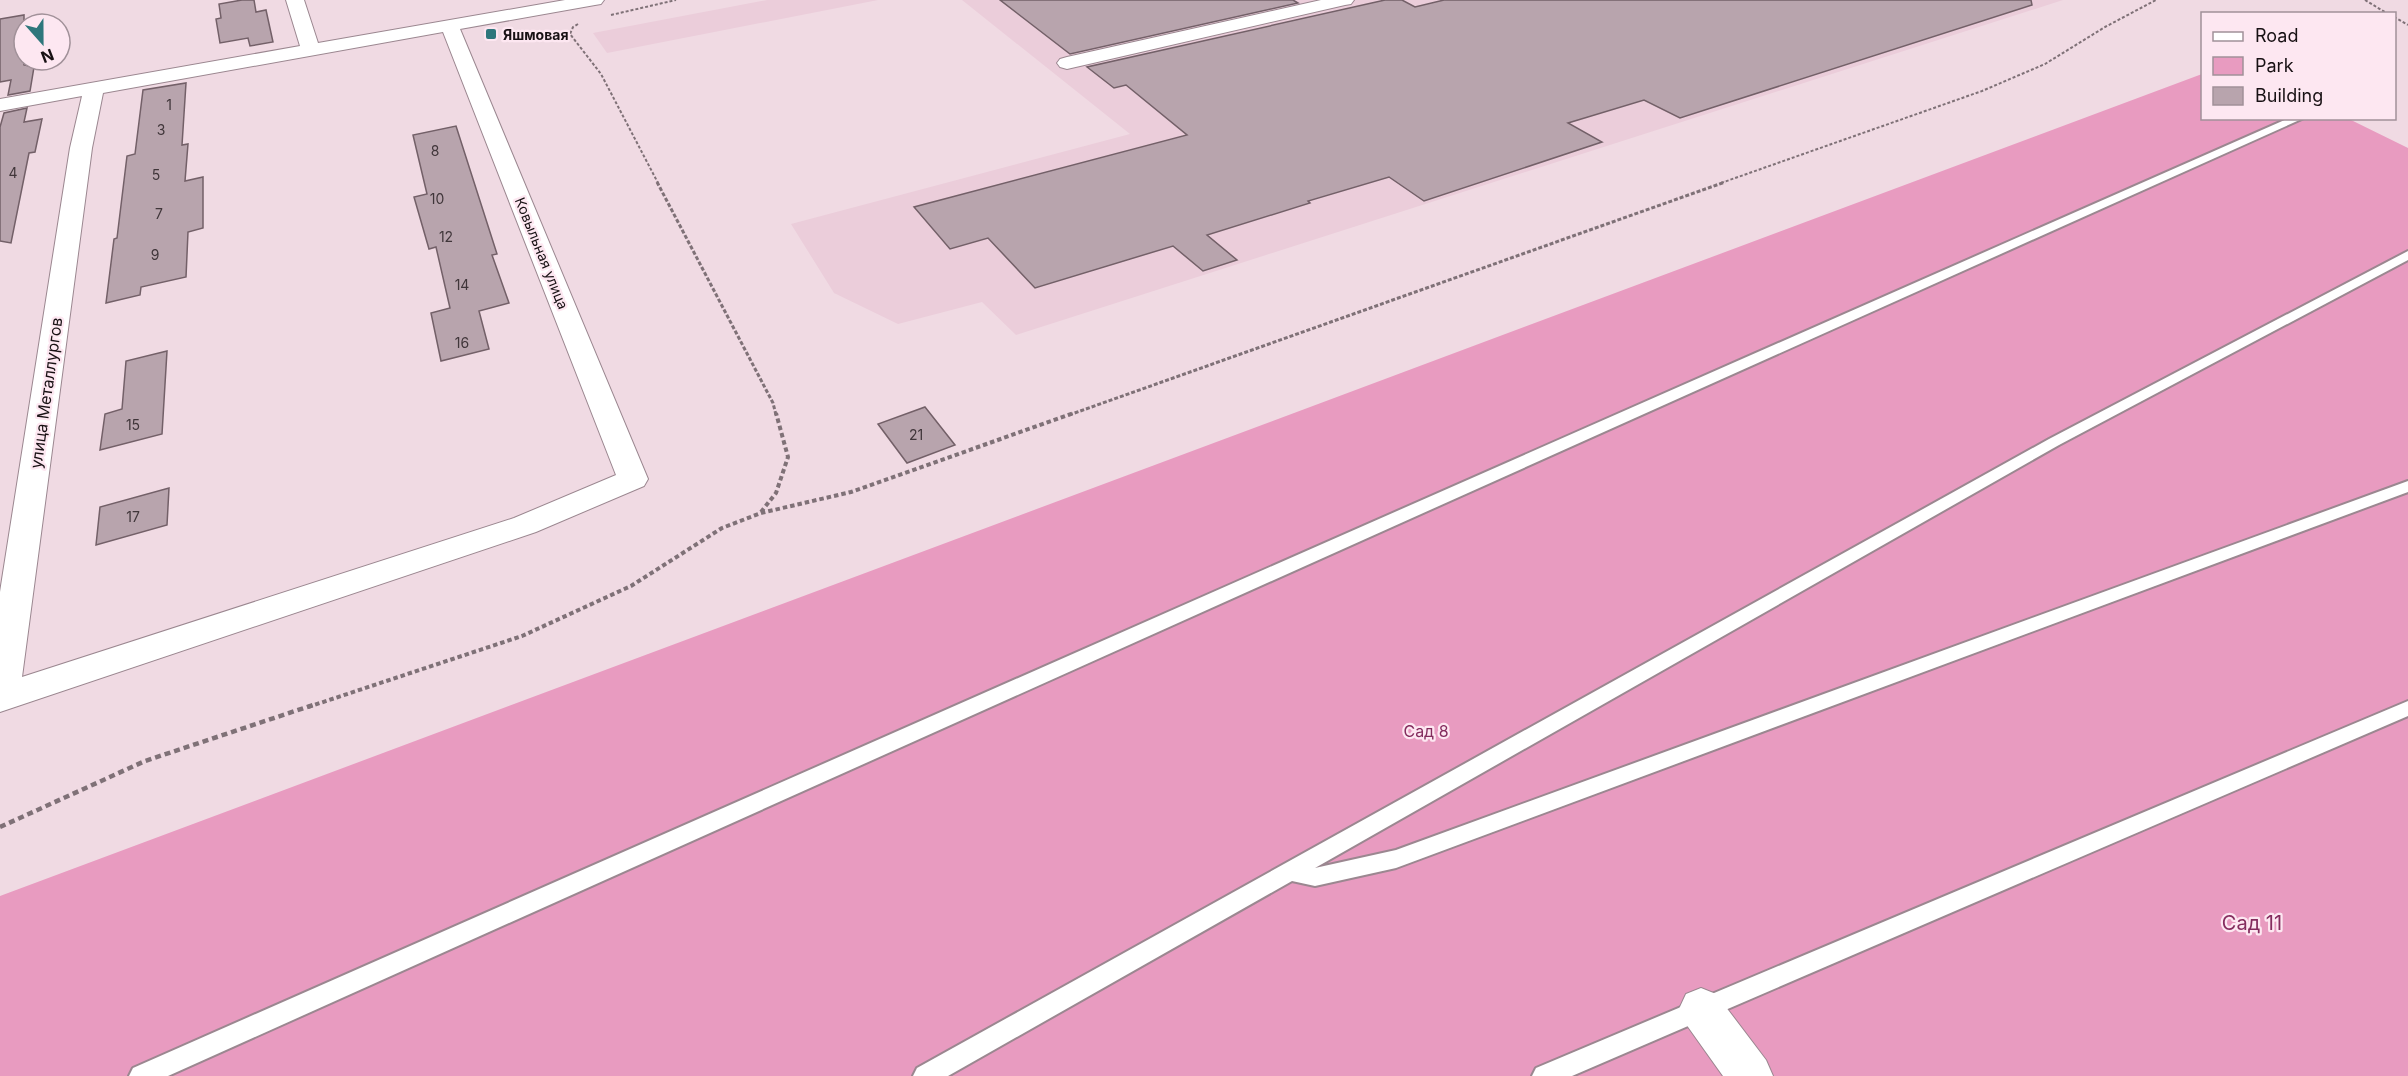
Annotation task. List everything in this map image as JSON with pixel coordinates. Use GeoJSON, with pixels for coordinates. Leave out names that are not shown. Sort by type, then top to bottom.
{"type":"FeatureCollection","features":[{"type":"Feature","properties":{"kind":"street"},"geometry":{"type":"LineString","coordinates":[[295,0],[311,51]]}},
{"type":"Feature","properties":{"kind":"street"},"geometry":{"type":"LineString","coordinates":[[0,105],[595,0]]}},
{"type":"Feature","properties":{"kind":"street"},"geometry":{"type":"LineString","coordinates":[[1066,63],[1345,0]]}},
{"type":"Feature","properties":{"kind":"street","name":"Ковыльная улица"},"geometry":{"type":"LineString","coordinates":[[1,698],[525,525],[633,479],[450,27]]}},
{"type":"Feature","properties":{"kind":"street","name":"улица Металлургов"},"geometry":{"type":"LineString","coordinates":[[1,698],[79,160],[94,89]]}},
{"type":"Feature","properties":{"kind":"street"},"geometry":{"type":"LineString","coordinates":[[1701,1009],[1750,1076]]}},
{"type":"Feature","properties":{"kind":"lane"},"geometry":{"type":"LineString","coordinates":[[141,1076],[2294,120]]}},
{"type":"Feature","properties":{"kind":"lane"},"geometry":{"type":"LineString","coordinates":[[926,1076],[2054,442],[2408,255]]}},
{"type":"Feature","properties":{"kind":"lane"},"geometry":{"type":"LineString","coordinates":[[1292,872],[1315,878],[1395,860],[2408,486]]}},
{"type":"Feature","properties":{"kind":"lane"},"geometry":{"type":"LineString","coordinates":[[1544,1076],[2408,708]]}},
{"type":"Feature","properties":{"kind":"path"},"geometry":{"type":"LineString","coordinates":[[610,15],[676,0]]}},
{"type":"Feature","properties":{"kind":"path"},"geometry":{"type":"LineString","coordinates":[[0,826],[145,761],[522,636],[631,586],[722,528],[761,513],[851,492],[1982,91],[2045,64],[2105,27],[2156,0]]}},
{"type":"Feature","properties":{"kind":"path"},"geometry":{"type":"LineString","coordinates":[[2365,0],[2385,12]]}},
{"type":"Feature","properties":{"kind":"path"},"geometry":{"type":"LineString","coordinates":[[580,23],[573,27],[570,34],[601,74],[773,404],[789,457],[776,493],[761,513]]}},
{"type":"Feature","properties":{"kind":"shaded area"},"geometry":{"type":"Polygon","coordinates":[[[767,0],[878,0],[607,53],[593,33],[767,0]]]}},
{"type":"Feature","properties":{"kind":"shaded area"},"geometry":{"type":"Polygon","coordinates":[[[962,0],[2063,0],[1016,335],[982,302],[898,324],[834,293],[791,224],[1130,134],[962,0]]]}},
{"type":"Feature","properties":{"kind":"green space","name":"Сад 8"},"geometry":{"type":"Polygon","coordinates":[[[2201,74],[2201,120],[2351,120],[2408,148],[2408,1076],[0,1076],[0,896],[2201,74]]]}},
{"type":"Feature","properties":{"kind":"building"},"geometry":{"type":"Polygon","coordinates":[[[254,0],[256,12],[266,10],[273,42],[250,46],[248,38],[220,43],[216,19],[221,18],[219,4],[254,0]]]}},
{"type":"Feature","properties":{"kind":"building"},"geometry":{"type":"Polygon","coordinates":[[[1000,0],[1293,0],[1298,3],[1070,54],[1000,0]]]}},
{"type":"Feature","properties":{"kind":"building"},"geometry":{"type":"Polygon","coordinates":[[[1385,0],[1402,0],[1415,7],[1444,0],[2031,0],[2032,5],[1680,118],[1644,100],[1568,123],[1602,142],[1424,201],[1389,177],[1308,201],[1310,203],[1207,235],[1237,260],[1203,271],[1173,246],[1035,288],[988,238],[950,249],[914,207],[1187,135],[1126,85],[1114,88],[1087,67],[1385,0]]]}},
{"type":"Feature","properties":{"kind":"building"},"geometry":{"type":"Polygon","coordinates":[[[12,17],[12,72],[33,72],[30,91],[8,95],[11,80],[0,82],[0,19],[12,17]]]}},
{"type":"Feature","properties":{"kind":"building"},"geometry":{"type":"Polygon","coordinates":[[[186,83],[182,145],[188,144],[185,181],[203,177],[203,228],[188,232],[186,277],[141,287],[140,295],[106,303],[127,156],[135,154],[143,90],[186,83]]]}},
{"type":"Feature","properties":{"kind":"building"},"geometry":{"type":"Polygon","coordinates":[[[27,108],[24,122],[42,119],[35,152],[29,153],[11,243],[0,241],[0,127],[4,113],[27,108]]]}},
{"type":"Feature","properties":{"kind":"building"},"geometry":{"type":"Polygon","coordinates":[[[456,126],[497,254],[492,255],[509,303],[479,311],[489,349],[441,361],[431,313],[450,308],[436,247],[429,249],[414,197],[427,194],[413,135],[456,126]]]}},
{"type":"Feature","properties":{"kind":"building"},"geometry":{"type":"Polygon","coordinates":[[[167,351],[162,434],[100,450],[105,414],[122,409],[126,361],[167,351]]]}},
{"type":"Feature","properties":{"kind":"building"},"geometry":{"type":"Polygon","coordinates":[[[925,407],[955,445],[907,463],[878,424],[925,407]]]}},
{"type":"Feature","properties":{"kind":"building"},"geometry":{"type":"Polygon","coordinates":[[[169,488],[167,525],[96,545],[100,507],[169,488]]]}},
{"type":"Feature","properties":{"kind":"place","name":"Яшмовая"},"geometry":{"type":"Point","coordinates":[491,34]}},
{"type":"Feature","properties":{"kind":"park label","name":"Сад 11"},"geometry":{"type":"Point","coordinates":[2252,923]}}]}
